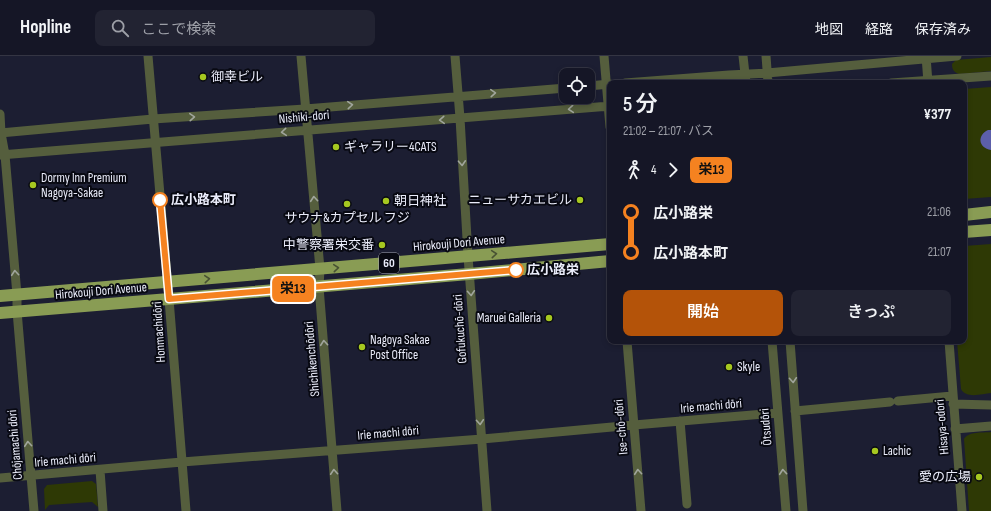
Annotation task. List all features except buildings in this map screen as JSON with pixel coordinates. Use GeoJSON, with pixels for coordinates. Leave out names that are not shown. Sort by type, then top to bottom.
{"type":"FeatureCollection","features":[{"type":"Feature","properties":{"kind":"main road"},"geometry":{"type":"LineString","coordinates":[[967,215],[991,212]]}},
{"type":"Feature","properties":{"kind":"main road"},"geometry":{"type":"LineString","coordinates":[[967,232],[991,230]]}},
{"type":"Feature","properties":{"kind":"main road","name":"Hirokouji Dori Avenue"},"geometry":{"type":"LineString","coordinates":[[0,296],[607,244]]}},
{"type":"Feature","properties":{"kind":"main road","name":"Hirokouji Dori Avenue"},"geometry":{"type":"LineString","coordinates":[[0,313],[607,261]]}},
{"type":"Feature","properties":{"kind":"street","name":"Honmachidōri"},"geometry":{"type":"LineString","coordinates":[[148,56],[186,511]]}},
{"type":"Feature","properties":{"kind":"street","name":"Shichikenchōdōri"},"geometry":{"type":"LineString","coordinates":[[301,56],[320,269],[319,287],[337,511]]}},
{"type":"Feature","properties":{"kind":"street","name":"Gofukuchō-dōri"},"geometry":{"type":"LineString","coordinates":[[455,56],[469,274],[487,511]]}},
{"type":"Feature","properties":{"kind":"street"},"geometry":{"type":"LineString","coordinates":[[604,56],[607,80]]}},
{"type":"Feature","properties":{"kind":"street"},"geometry":{"type":"LineString","coordinates":[[743,56],[745,78]]}},
{"type":"Feature","properties":{"kind":"street"},"geometry":{"type":"LineString","coordinates":[[766,56],[768,80]]}},
{"type":"Feature","properties":{"kind":"street"},"geometry":{"type":"LineString","coordinates":[[697,80],[745,78],[767,73],[926,57],[957,56]]}},
{"type":"Feature","properties":{"kind":"street"},"geometry":{"type":"LineString","coordinates":[[926,57],[928,80]]}},
{"type":"Feature","properties":{"kind":"street"},"geometry":{"type":"LineString","coordinates":[[949,80],[991,76]]}},
{"type":"Feature","properties":{"kind":"street"},"geometry":{"type":"LineString","coordinates":[[595,85],[607,84]]}},
{"type":"Feature","properties":{"kind":"street","name":"Nishiki-dori"},"geometry":{"type":"LineString","coordinates":[[1,133],[153,119],[306,109],[559,89]]}},
{"type":"Feature","properties":{"kind":"street","name":"Nishiki-dori"},"geometry":{"type":"LineString","coordinates":[[2,155],[607,106]]}},
{"type":"Feature","properties":{"kind":"street","name":"Chōjamachi dōri"},"geometry":{"type":"LineString","coordinates":[[0,114],[2,155],[17,295],[17,311],[34,511]]}},
{"type":"Feature","properties":{"kind":"street","name":"Ise-chō-dōri"},"geometry":{"type":"LineString","coordinates":[[628,344],[641,511]]}},
{"type":"Feature","properties":{"kind":"street","name":"Ōtsudōri"},"geometry":{"type":"LineString","coordinates":[[772,344],[786,511]]}},
{"type":"Feature","properties":{"kind":"street"},"geometry":{"type":"LineString","coordinates":[[790,344],[803,511]]}},
{"type":"Feature","properties":{"kind":"street","name":"Hisaya-odori"},"geometry":{"type":"LineString","coordinates":[[949,344],[962,511]]}},
{"type":"Feature","properties":{"kind":"street"},"geometry":{"type":"LineString","coordinates":[[795,411],[894,401],[953,400],[991,405]]}},
{"type":"Feature","properties":{"kind":"street","name":"Irie machi dōri"},"geometry":{"type":"LineString","coordinates":[[0,478],[182,462],[482,439],[777,413]]}},
{"type":"Feature","properties":{"kind":"street"},"geometry":{"type":"LineString","coordinates":[[680,421],[688,504]]}},
{"type":"Feature","properties":{"kind":"street"},"geometry":{"type":"LineString","coordinates":[[955,428],[991,426]]}},
{"type":"Feature","properties":{"kind":"street"},"geometry":{"type":"LineString","coordinates":[[100,470],[103,511]]}},
{"type":"Feature","properties":{"kind":"green space"},"geometry":{"type":"Polygon","coordinates":[[[991,57],[991,71],[959,74],[952,68],[952,64],[956,60],[991,57]]]}},
{"type":"Feature","properties":{"kind":"green space"},"geometry":{"type":"Polygon","coordinates":[[[991,87],[991,197],[967,199],[967,89],[991,87]]]}},
{"type":"Feature","properties":{"kind":"green space"},"geometry":{"type":"Polygon","coordinates":[[[991,244],[991,393],[979,395],[967,394],[961,389],[957,344],[967,344],[967,246],[991,244]]]}},
{"type":"Feature","properties":{"kind":"green space","name":"愛の広場"},"geometry":{"type":"Polygon","coordinates":[[[991,432],[991,511],[969,511],[964,439],[966,436],[972,434],[991,432]]]}},
{"type":"Feature","properties":{"kind":"green space"},"geometry":{"type":"Polygon","coordinates":[[[92,481],[96,484],[98,507],[92,502],[49,505],[45,510],[44,489],[47,485],[92,481]]]}},
{"type":"Feature","properties":{"kind":"shaded area"},"geometry":{"type":"Polygon","coordinates":[[[991,130],[991,150],[984,147],[980,141],[984,132],[991,130]]]}},
{"type":"Feature","properties":{"kind":"bus line","name":"栄13"},"geometry":{"type":"LineString","coordinates":[[160,200],[169,299],[516,270]]}},
{"type":"Feature","properties":{"kind":"place","name":"御幸ビル"},"geometry":{"type":"Point","coordinates":[203,77]}},
{"type":"Feature","properties":{"kind":"place","name":"ギャラリー4CATS"},"geometry":{"type":"Point","coordinates":[336,147]}},
{"type":"Feature","properties":{"kind":"place","name":"Dormy Inn Premium Nagoya-Sakae"},"geometry":{"type":"Point","coordinates":[33,185]}},
{"type":"Feature","properties":{"kind":"place","name":"広小路本町"},"geometry":{"type":"Point","coordinates":[160,200]}},
{"type":"Feature","properties":{"kind":"place","name":"ニューサカエビル"},"geometry":{"type":"Point","coordinates":[580,200]}},
{"type":"Feature","properties":{"kind":"place","name":"朝日神社"},"geometry":{"type":"Point","coordinates":[386,201]}},
{"type":"Feature","properties":{"kind":"place","name":"サウナ&カプセル フジ"},"geometry":{"type":"Point","coordinates":[347,204]}},
{"type":"Feature","properties":{"kind":"place","name":"中警察署栄交番"},"geometry":{"type":"Point","coordinates":[382,245]}},
{"type":"Feature","properties":{"kind":"place","name":"広小路栄"},"geometry":{"type":"Point","coordinates":[516,270]}},
{"type":"Feature","properties":{"kind":"place","name":"Maruei Galleria"},"geometry":{"type":"Point","coordinates":[549,318]}},
{"type":"Feature","properties":{"kind":"place","name":"Nagoya Sakae Post Office"},"geometry":{"type":"Point","coordinates":[362,347]}},
{"type":"Feature","properties":{"kind":"place","name":"Skyle"},"geometry":{"type":"Point","coordinates":[729,367]}},
{"type":"Feature","properties":{"kind":"place","name":"Lachic"},"geometry":{"type":"Point","coordinates":[875,451]}},
{"type":"Feature","properties":{"kind":"place","name":"愛の広場"},"geometry":{"type":"Point","coordinates":[979,477]}}]}
